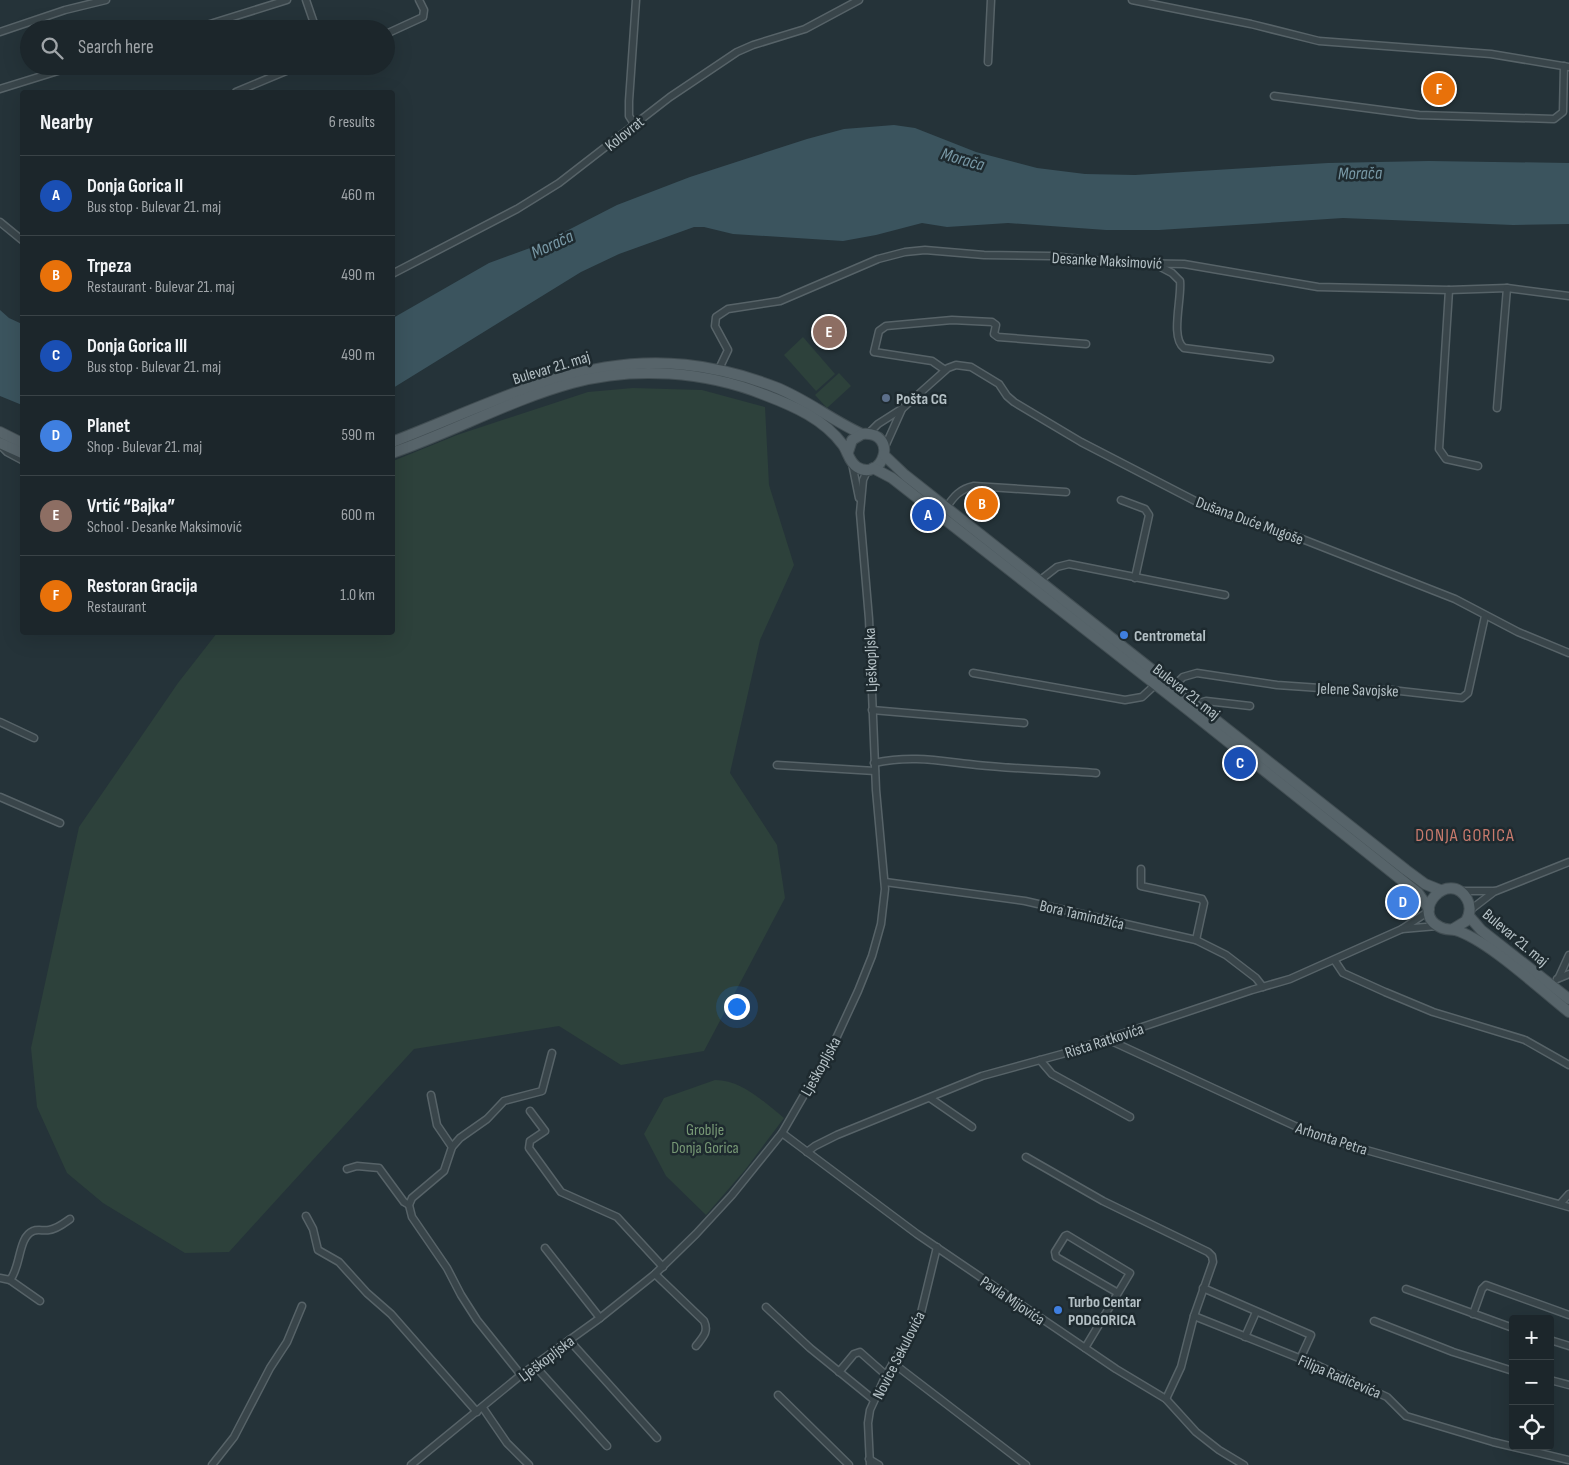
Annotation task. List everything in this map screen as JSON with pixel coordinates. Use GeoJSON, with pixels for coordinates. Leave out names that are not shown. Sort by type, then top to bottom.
{"type":"FeatureCollection","features":[{"type":"Feature","properties":{"kind":"main road","name":"Bulevar 21. maj"},"geometry":{"type":"LineString","coordinates":[[395,441],[541,383],[582,371],[614,365],[651,363],[683,365],[718,371],[775,388],[865,433],[879,438],[884,452],[946,508],[1406,870],[1425,884],[1440,890],[1450,888],[1459,891],[1468,902],[1469,914],[1478,927],[1569,999]]}},
{"type":"Feature","properties":{"kind":"main road","name":"Bulevar 21. maj"},"geometry":{"type":"LineString","coordinates":[[395,452],[557,388],[602,377],[655,374],[719,381],[774,398],[823,424],[835,434],[848,452],[852,463],[862,469],[870,469],[903,486],[1418,893],[1437,926],[1453,929],[1485,945],[1569,1012]]}},
{"type":"Feature","properties":{"kind":"main road"},"geometry":{"type":"LineString","coordinates":[[0,432],[20,442]]}},
{"type":"Feature","properties":{"kind":"main road"},"geometry":{"type":"LineString","coordinates":[[848,452],[852,440],[865,433]]}},
{"type":"Feature","properties":{"kind":"main road"},"geometry":{"type":"LineString","coordinates":[[0,444],[20,453]]}},
{"type":"Feature","properties":{"kind":"main road"},"geometry":{"type":"LineString","coordinates":[[870,469],[878,465],[884,452]]}},
{"type":"Feature","properties":{"kind":"main road"},"geometry":{"type":"LineString","coordinates":[[1429,910],[1432,898],[1440,890]]}},
{"type":"Feature","properties":{"kind":"main road","name":"Bulevar 21. maj"},"geometry":{"type":"LineString","coordinates":[[1453,929],[1462,925],[1469,914]]}},
{"type":"Feature","properties":{"kind":"street"},"geometry":{"type":"LineString","coordinates":[[35,20],[65,10],[106,0]]}},
{"type":"Feature","properties":{"kind":"street"},"geometry":{"type":"LineString","coordinates":[[223,20],[287,0]]}},
{"type":"Feature","properties":{"kind":"street"},"geometry":{"type":"LineString","coordinates":[[306,0],[313,20]]}},
{"type":"Feature","properties":{"kind":"street"},"geometry":{"type":"LineString","coordinates":[[395,30],[423,18],[424,10],[419,0]]}},
{"type":"Feature","properties":{"kind":"street"},"geometry":{"type":"LineString","coordinates":[[635,124],[629,116],[628,101],[636,0]]}},
{"type":"Feature","properties":{"kind":"street","name":"Kolovrat"},"geometry":{"type":"LineString","coordinates":[[395,272],[517,209],[584,166],[677,92],[742,50],[805,29],[859,0]]}},
{"type":"Feature","properties":{"kind":"street"},"geometry":{"type":"LineString","coordinates":[[988,62],[991,0]]}},
{"type":"Feature","properties":{"kind":"street"},"geometry":{"type":"LineString","coordinates":[[1132,0],[1251,24],[1320,42],[1491,54],[1566,67],[1563,112],[1554,119],[1419,115],[1274,96]]}},
{"type":"Feature","properties":{"kind":"street"},"geometry":{"type":"LineString","coordinates":[[0,32],[20,25]]}},
{"type":"Feature","properties":{"kind":"street"},"geometry":{"type":"LineString","coordinates":[[0,89],[45,75]]}},
{"type":"Feature","properties":{"kind":"street"},"geometry":{"type":"LineString","coordinates":[[241,90],[277,75]]}},
{"type":"Feature","properties":{"kind":"street"},"geometry":{"type":"LineString","coordinates":[[0,222],[20,238]]}},
{"type":"Feature","properties":{"kind":"street","name":"Desanke Maksimović"},"geometry":{"type":"LineString","coordinates":[[718,371],[728,350],[715,326],[716,317],[722,312],[738,307],[780,301],[852,269],[894,255],[925,250],[1203,267],[1318,287],[1449,290],[1507,288],[1569,296]]}},
{"type":"Feature","properties":{"kind":"street"},"geometry":{"type":"LineString","coordinates":[[1152,263],[1172,273],[1180,281],[1177,335],[1180,345],[1184,348],[1270,359]]}},
{"type":"Feature","properties":{"kind":"street"},"geometry":{"type":"LineString","coordinates":[[1497,408],[1507,288]]}},
{"type":"Feature","properties":{"kind":"street"},"geometry":{"type":"LineString","coordinates":[[1449,290],[1439,449],[1446,459],[1478,466]]}},
{"type":"Feature","properties":{"kind":"street"},"geometry":{"type":"LineString","coordinates":[[865,433],[903,408],[945,370],[932,361],[874,352],[879,331],[886,326],[962,320],[994,323],[994,334],[998,337],[1086,344]]}},
{"type":"Feature","properties":{"kind":"street","name":"Dušana Duće Mugoše"},"geometry":{"type":"LineString","coordinates":[[945,370],[956,365],[971,367],[999,384],[1014,402],[1081,442],[1203,505],[1226,515],[1292,535],[1455,599],[1529,638],[1569,651]]}},
{"type":"Feature","properties":{"kind":"street"},"geometry":{"type":"LineString","coordinates":[[884,452],[903,408]]}},
{"type":"Feature","properties":{"kind":"street"},"geometry":{"type":"LineString","coordinates":[[0,444],[7,452],[20,459]]}},
{"type":"Feature","properties":{"kind":"street","name":"Lješkopljska"},"geometry":{"type":"LineString","coordinates":[[411,1465],[521,1376],[600,1318],[655,1274],[732,1195],[782,1133],[832,1045],[864,977],[881,924],[884,882],[874,763],[869,619],[860,504],[852,463]]}},
{"type":"Feature","properties":{"kind":"street","name":"Lješkopljska"},"geometry":{"type":"LineString","coordinates":[[860,504],[863,480],[870,469]]}},
{"type":"Feature","properties":{"kind":"street"},"geometry":{"type":"LineString","coordinates":[[946,508],[956,494],[974,486],[1066,492]]}},
{"type":"Feature","properties":{"kind":"street"},"geometry":{"type":"LineString","coordinates":[[1121,500],[1145,508],[1149,515],[1135,578]]}},
{"type":"Feature","properties":{"kind":"street"},"geometry":{"type":"LineString","coordinates":[[1039,581],[1057,567],[1070,564],[1225,595]]}},
{"type":"Feature","properties":{"kind":"street","name":"Jelene Savojske"},"geometry":{"type":"LineString","coordinates":[[1173,687],[1183,677],[1197,673],[1277,685],[1349,690],[1391,690],[1462,698],[1468,693],[1485,616]]}},
{"type":"Feature","properties":{"kind":"street"},"geometry":{"type":"LineString","coordinates":[[973,673],[1125,700],[1142,696],[1155,685]]}},
{"type":"Feature","properties":{"kind":"street"},"geometry":{"type":"LineString","coordinates":[[1195,704],[1206,701],[1250,706]]}},
{"type":"Feature","properties":{"kind":"street"},"geometry":{"type":"LineString","coordinates":[[872,710],[1024,723]]}},
{"type":"Feature","properties":{"kind":"street"},"geometry":{"type":"LineString","coordinates":[[0,722],[34,738]]}},
{"type":"Feature","properties":{"kind":"street"},"geometry":{"type":"LineString","coordinates":[[874,763],[896,759],[926,758],[976,765],[1096,773]]}},
{"type":"Feature","properties":{"kind":"street"},"geometry":{"type":"LineString","coordinates":[[777,765],[875,771]]}},
{"type":"Feature","properties":{"kind":"street"},"geometry":{"type":"LineString","coordinates":[[0,797],[60,823]]}},
{"type":"Feature","properties":{"kind":"street"},"geometry":{"type":"LineString","coordinates":[[1469,914],[1496,891],[1569,862]]}},
{"type":"Feature","properties":{"kind":"street"},"geometry":{"type":"LineString","coordinates":[[1141,870],[1141,886],[1202,898],[1204,903],[1196,940]]}},
{"type":"Feature","properties":{"kind":"street","name":"Bora Tamindžića"},"geometry":{"type":"LineString","coordinates":[[884,882],[1024,901],[1196,940],[1226,955],[1256,978],[1263,986]]}},
{"type":"Feature","properties":{"kind":"street"},"geometry":{"type":"LineString","coordinates":[[1459,891],[1496,891]]}},
{"type":"Feature","properties":{"kind":"street","name":"Rista Ratkovića"},"geometry":{"type":"LineString","coordinates":[[807,1152],[814,1146],[837,1135],[982,1076],[1107,1039],[1263,986],[1290,979],[1402,929],[1429,910]]}},
{"type":"Feature","properties":{"kind":"street","name":"Rista Ratkovića"},"geometry":{"type":"LineString","coordinates":[[1402,929],[1437,926]]}},
{"type":"Feature","properties":{"kind":"street"},"geometry":{"type":"LineString","coordinates":[[1550,985],[1559,977],[1569,955]]}},
{"type":"Feature","properties":{"kind":"street"},"geometry":{"type":"LineString","coordinates":[[1335,960],[1343,973],[1385,992],[1433,1012],[1525,1040],[1569,1065]]}},
{"type":"Feature","properties":{"kind":"street"},"geometry":{"type":"LineString","coordinates":[[1559,977],[1569,974]]}},
{"type":"Feature","properties":{"kind":"street","name":"Arhonta Petra"},"geometry":{"type":"LineString","coordinates":[[1107,1039],[1326,1139],[1569,1207]]}},
{"type":"Feature","properties":{"kind":"street"},"geometry":{"type":"LineString","coordinates":[[408,1205],[412,1198],[444,1171],[452,1147],[460,1138],[487,1119],[504,1101],[542,1091],[552,1053]]}},
{"type":"Feature","properties":{"kind":"street"},"geometry":{"type":"LineString","coordinates":[[1040,1060],[1052,1074],[1130,1117]]}},
{"type":"Feature","properties":{"kind":"street"},"geometry":{"type":"LineString","coordinates":[[431,1095],[437,1125],[452,1147]]}},
{"type":"Feature","properties":{"kind":"street"},"geometry":{"type":"LineString","coordinates":[[930,1098],[972,1126]]}},
{"type":"Feature","properties":{"kind":"street"},"geometry":{"type":"LineString","coordinates":[[530,1111],[545,1131],[530,1141],[529,1148],[556,1185],[568,1196],[617,1217],[662,1267]]}},
{"type":"Feature","properties":{"kind":"street","name":"Pavla Mijovića"},"geometry":{"type":"LineString","coordinates":[[782,1133],[937,1247],[1085,1348],[1166,1399],[1196,1432],[1219,1450],[1244,1465]]}},
{"type":"Feature","properties":{"kind":"street"},"geometry":{"type":"LineString","coordinates":[[1026,1156],[1103,1201],[1208,1252],[1212,1256],[1213,1262],[1194,1316],[1182,1367],[1166,1399]]}},
{"type":"Feature","properties":{"kind":"street"},"geometry":{"type":"LineString","coordinates":[[347,1169],[357,1166],[379,1168],[408,1205],[412,1217],[446,1268],[465,1302],[521,1376]]}},
{"type":"Feature","properties":{"kind":"street"},"geometry":{"type":"LineString","coordinates":[[1560,1204],[1569,1194]]}},
{"type":"Feature","properties":{"kind":"street"},"geometry":{"type":"LineString","coordinates":[[306,1216],[314,1229],[318,1250],[339,1262],[367,1294],[391,1314],[528,1465]]}},
{"type":"Feature","properties":{"kind":"street"},"geometry":{"type":"LineString","coordinates":[[10,1280],[18,1268],[22,1241],[30,1233],[52,1230],[70,1219]]}},
{"type":"Feature","properties":{"kind":"street"},"geometry":{"type":"LineString","coordinates":[[1085,1348],[1118,1293],[1130,1273],[1067,1235],[1065,1236],[1055,1252],[1056,1257],[1118,1293]]}},
{"type":"Feature","properties":{"kind":"street","name":"Novice Sekulovića"},"geometry":{"type":"LineString","coordinates":[[869,1462],[868,1423],[874,1400],[886,1375],[920,1317],[937,1247]]}},
{"type":"Feature","properties":{"kind":"street"},"geometry":{"type":"LineString","coordinates":[[545,1248],[600,1318]]}},
{"type":"Feature","properties":{"kind":"street"},"geometry":{"type":"LineString","coordinates":[[655,1274],[704,1321],[707,1328],[706,1333],[696,1346]]}},
{"type":"Feature","properties":{"kind":"street"},"geometry":{"type":"LineString","coordinates":[[0,1278],[10,1280],[40,1301]]}},
{"type":"Feature","properties":{"kind":"street"},"geometry":{"type":"LineString","coordinates":[[1473,1314],[1482,1289],[1486,1286],[1569,1315]]}},
{"type":"Feature","properties":{"kind":"street"},"geometry":{"type":"LineString","coordinates":[[1204,1288],[1311,1335],[1300,1359]]}},
{"type":"Feature","properties":{"kind":"street"},"geometry":{"type":"LineString","coordinates":[[1406,1289],[1509,1327]]}},
{"type":"Feature","properties":{"kind":"street"},"geometry":{"type":"LineString","coordinates":[[212,1465],[234,1436],[270,1368],[287,1342],[302,1306]]}},
{"type":"Feature","properties":{"kind":"street"},"geometry":{"type":"LineString","coordinates":[[766,1307],[839,1372],[874,1400]]}},
{"type":"Feature","properties":{"kind":"street"},"geometry":{"type":"LineString","coordinates":[[1245,1337],[1256,1312]]}},
{"type":"Feature","properties":{"kind":"street","name":"Filipa Radičevića"},"geometry":{"type":"LineString","coordinates":[[1194,1316],[1387,1397],[1406,1416],[1493,1442],[1569,1460]]}},
{"type":"Feature","properties":{"kind":"street"},"geometry":{"type":"LineString","coordinates":[[1374,1321],[1453,1352],[1509,1370]]}},
{"type":"Feature","properties":{"kind":"street"},"geometry":{"type":"LineString","coordinates":[[569,1340],[657,1438]]}},
{"type":"Feature","properties":{"kind":"street"},"geometry":{"type":"LineString","coordinates":[[1554,1341],[1569,1346]]}},
{"type":"Feature","properties":{"kind":"street"},"geometry":{"type":"LineString","coordinates":[[839,1372],[854,1354],[860,1352],[886,1375]]}},
{"type":"Feature","properties":{"kind":"street"},"geometry":{"type":"LineString","coordinates":[[893,1363],[1026,1465]]}},
{"type":"Feature","properties":{"kind":"street"},"geometry":{"type":"LineString","coordinates":[[535,1366],[607,1446]]}},
{"type":"Feature","properties":{"kind":"street"},"geometry":{"type":"LineString","coordinates":[[1554,1381],[1569,1385]]}},
{"type":"Feature","properties":{"kind":"street"},"geometry":{"type":"LineString","coordinates":[[778,1395],[849,1465]]}},
{"type":"Feature","properties":{"kind":"street"},"geometry":{"type":"LineString","coordinates":[[869,1462],[880,1465]]}},
{"type":"Feature","properties":{"kind":"green space"},"geometry":{"type":"Polygon","coordinates":[[[803,337],[835,374],[816,391],[784,355],[803,337]]]}},
{"type":"Feature","properties":{"kind":"green space"},"geometry":{"type":"Polygon","coordinates":[[[839,373],[851,386],[827,408],[815,395],[839,373]]]}},
{"type":"Feature","properties":{"kind":"green space"},"geometry":{"type":"Polygon","coordinates":[[[633,388],[702,390],[765,407],[769,485],[794,565],[760,640],[730,773],[777,845],[785,898],[704,1051],[621,1065],[559,1026],[414,1049],[229,1252],[185,1253],[103,1203],[67,1173],[37,1107],[31,1048],[79,827],[178,683],[215,635],[395,635],[395,460],[457,435],[588,392],[633,388]]]}},
{"type":"Feature","properties":{"kind":"green space","name":"Groblje Donja Gorica"},"geometry":{"type":"Polygon","coordinates":[[[715,1080],[725,1081],[743,1088],[784,1118],[745,1170],[706,1215],[666,1176],[644,1134],[664,1098],[715,1080]]]}},
{"type":"Feature","properties":{"kind":"water","name":"Morača"},"geometry":{"type":"Polygon","coordinates":[[[894,125],[915,128],[976,152],[1037,168],[1085,174],[1135,175],[1328,163],[1429,161],[1569,163],[1569,224],[1513,225],[1343,218],[1159,230],[1106,230],[1008,223],[947,227],[922,223],[843,241],[733,234],[704,227],[694,227],[619,254],[581,272],[395,387],[395,317],[489,263],[541,244],[617,205],[690,177],[844,129],[894,125]]]}},
{"type":"Feature","properties":{"kind":"water"},"geometry":{"type":"Polygon","coordinates":[[[0,310],[9,318],[20,323],[20,404],[0,396],[0,310]]]}},
{"type":"Feature","properties":{"kind":"place","name":"Restoran Gracija"},"geometry":{"type":"Point","coordinates":[1439,89]}},
{"type":"Feature","properties":{"kind":"place","name":"Vrtić “Bajka”"},"geometry":{"type":"Point","coordinates":[829,332]}},
{"type":"Feature","properties":{"kind":"place","name":"Pošta CG"},"geometry":{"type":"Point","coordinates":[886,398]}},
{"type":"Feature","properties":{"kind":"place","name":"Trpeza"},"geometry":{"type":"Point","coordinates":[982,504]}},
{"type":"Feature","properties":{"kind":"place","name":"Donja Gorica II"},"geometry":{"type":"Point","coordinates":[928,515]}},
{"type":"Feature","properties":{"kind":"place","name":"Centrometal"},"geometry":{"type":"Point","coordinates":[1124,635]}},
{"type":"Feature","properties":{"kind":"place","name":"Donja Gorica III"},"geometry":{"type":"Point","coordinates":[1240,763]}},
{"type":"Feature","properties":{"kind":"place","name":"Planet"},"geometry":{"type":"Point","coordinates":[1403,902]}},
{"type":"Feature","properties":{"kind":"place","name":"Turbo Centar PODGORICA"},"geometry":{"type":"Point","coordinates":[1058,1310]}},
{"type":"Feature","properties":{"kind":"district","name":"DONJA GORICA"},"geometry":{"type":"Point","coordinates":[1465,835]}}]}
